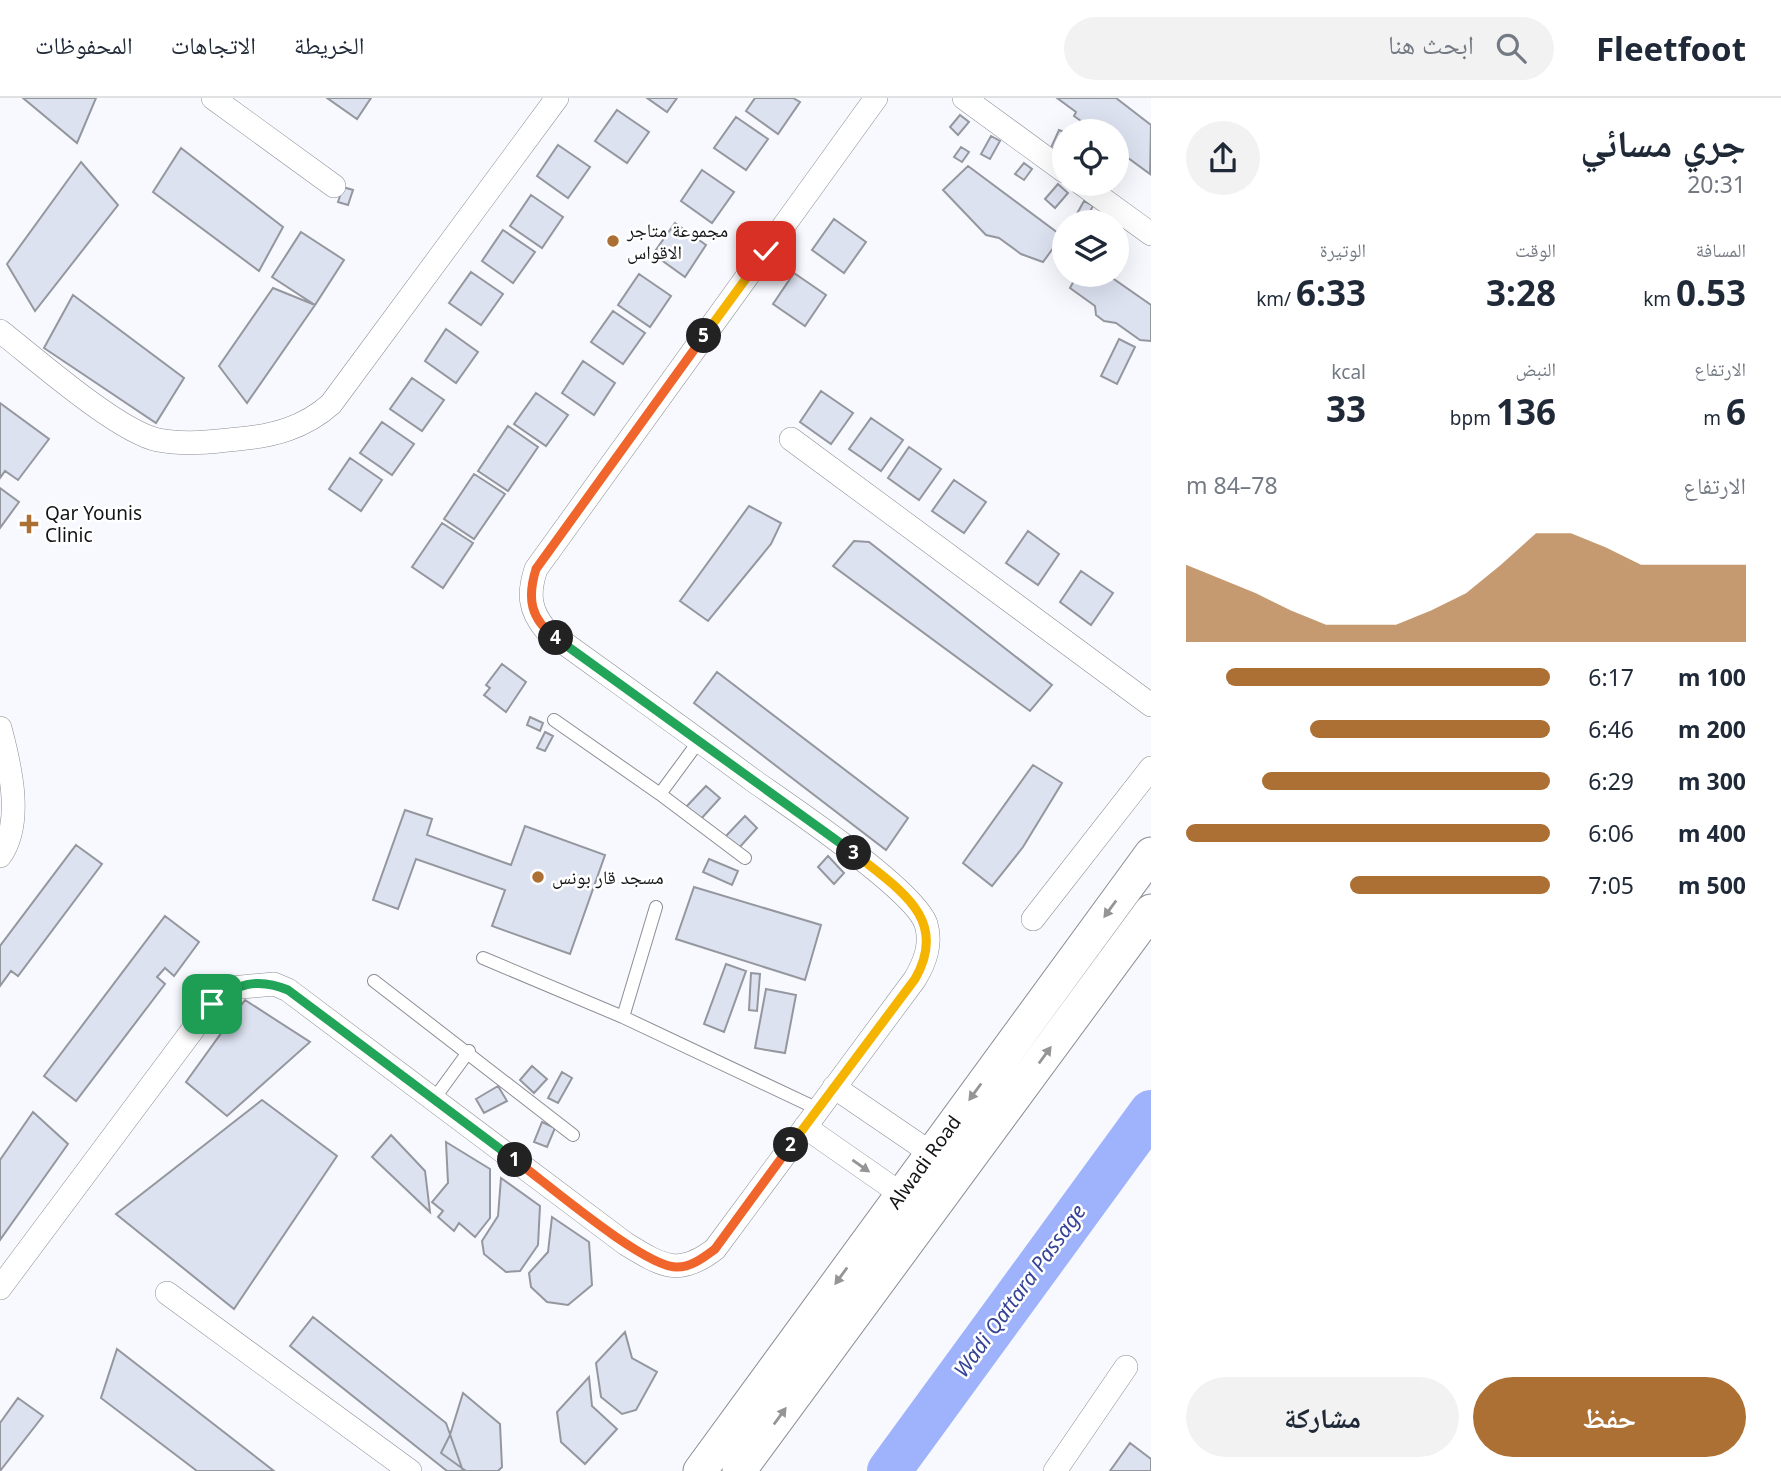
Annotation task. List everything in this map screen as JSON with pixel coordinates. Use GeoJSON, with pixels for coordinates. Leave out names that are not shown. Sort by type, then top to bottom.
{"type":"FeatureCollection","features":[{"type":"Feature","properties":{"kind":"main road","name":"Alwadi Road"},"geometry":{"type":"LineString","coordinates":[[700,1471],[1151,854]]}},
{"type":"Feature","properties":{"kind":"main road","name":"Alwadi Road"},"geometry":{"type":"LineString","coordinates":[[739,1471],[1151,912]]}},
{"type":"Feature","properties":{"kind":"street"},"geometry":{"type":"LineString","coordinates":[[213,98],[334,186]]}},
{"type":"Feature","properties":{"kind":"street"},"geometry":{"type":"LineString","coordinates":[[0,331],[116,421],[155,440],[178,443],[215,442],[259,437],[291,429],[314,419],[331,404],[557,98]]}},
{"type":"Feature","properties":{"kind":"street"},"geometry":{"type":"LineString","coordinates":[[0,1288],[212,1004],[231,988],[274,984],[288,990],[626,1244],[657,1263],[677,1267],[699,1261],[715,1249],[923,965],[928,946],[925,923],[914,906],[857,856],[546,630],[531,606],[530,588],[536,569],[876,98]]}},
{"type":"Feature","properties":{"kind":"street"},"geometry":{"type":"LineString","coordinates":[[964,98],[1052,162]]}},
{"type":"Feature","properties":{"kind":"street"},"geometry":{"type":"LineString","coordinates":[[1099,196],[1151,233]]}},
{"type":"Feature","properties":{"kind":"street"},"geometry":{"type":"LineString","coordinates":[[791,439],[1151,705]]}},
{"type":"Feature","properties":{"kind":"street"},"geometry":{"type":"LineString","coordinates":[[0,728],[11,782],[13,813],[9,844],[0,856]]}},
{"type":"Feature","properties":{"kind":"street"},"geometry":{"type":"LineString","coordinates":[[1033,919],[1151,768]]}},
{"type":"Feature","properties":{"kind":"street"},"geometry":{"type":"LineString","coordinates":[[834,1087],[959,1172]]}},
{"type":"Feature","properties":{"kind":"street"},"geometry":{"type":"LineString","coordinates":[[811,1118],[901,1194],[929,1214]]}},
{"type":"Feature","properties":{"kind":"street"},"geometry":{"type":"LineString","coordinates":[[167,1293],[410,1471]]}},
{"type":"Feature","properties":{"kind":"street"},"geometry":{"type":"LineString","coordinates":[[1055,1471],[1126,1367]]}},
{"type":"Feature","properties":{"kind":"lane"},"geometry":{"type":"LineString","coordinates":[[554,720],[745,858]]}},
{"type":"Feature","properties":{"kind":"lane"},"geometry":{"type":"LineString","coordinates":[[660,794],[699,741]]}},
{"type":"Feature","properties":{"kind":"lane"},"geometry":{"type":"LineString","coordinates":[[623,1017],[656,907]]}},
{"type":"Feature","properties":{"kind":"lane"},"geometry":{"type":"LineString","coordinates":[[483,958],[623,1017],[811,1118]]}},
{"type":"Feature","properties":{"kind":"lane"},"geometry":{"type":"LineString","coordinates":[[374,981],[469,1051],[573,1135]]}},
{"type":"Feature","properties":{"kind":"lane"},"geometry":{"type":"LineString","coordinates":[[434,1100],[469,1051]]}},
{"type":"Feature","properties":{"kind":"building"},"geometry":{"type":"Polygon","coordinates":[[[23,98],[96,98],[77,143],[23,98]]]}},
{"type":"Feature","properties":{"kind":"building"},"geometry":{"type":"Polygon","coordinates":[[[327,98],[371,98],[357,119],[327,98]]]}},
{"type":"Feature","properties":{"kind":"building"},"geometry":{"type":"Polygon","coordinates":[[[647,98],[677,98],[667,112],[647,98]]]}},
{"type":"Feature","properties":{"kind":"building"},"geometry":{"type":"Polygon","coordinates":[[[755,98],[793,98],[800,102],[778,134],[746,111],[755,98]]]}},
{"type":"Feature","properties":{"kind":"building"},"geometry":{"type":"Polygon","coordinates":[[[1057,98],[1116,98],[1151,125],[1150,174],[1129,159],[1129,119],[1078,119],[1074,116],[1076,112],[1057,98]]]}},
{"type":"Feature","properties":{"kind":"building"},"geometry":{"type":"Polygon","coordinates":[[[617,110],[649,132],[627,163],[595,141],[617,110]]]}},
{"type":"Feature","properties":{"kind":"building"},"geometry":{"type":"Polygon","coordinates":[[[960,115],[969,122],[958,135],[950,127],[960,115]]]}},
{"type":"Feature","properties":{"kind":"building"},"geometry":{"type":"Polygon","coordinates":[[[736,117],[768,139],[746,170],[714,148],[736,117]]]}},
{"type":"Feature","properties":{"kind":"building"},"geometry":{"type":"Polygon","coordinates":[[[991,136],[1000,141],[990,159],[981,154],[991,136]]]}},
{"type":"Feature","properties":{"kind":"building"},"geometry":{"type":"Polygon","coordinates":[[[558,145],[590,167],[568,198],[537,176],[558,145]]]}},
{"type":"Feature","properties":{"kind":"building"},"geometry":{"type":"Polygon","coordinates":[[[961,147],[969,152],[962,162],[954,157],[961,147]]]}},
{"type":"Feature","properties":{"kind":"building"},"geometry":{"type":"Polygon","coordinates":[[[181,148],[283,227],[259,271],[153,192],[181,148]]]}},
{"type":"Feature","properties":{"kind":"building"},"geometry":{"type":"Polygon","coordinates":[[[81,162],[118,205],[35,311],[7,264],[81,162]]]}},
{"type":"Feature","properties":{"kind":"building"},"geometry":{"type":"Polygon","coordinates":[[[1024,163],[1032,169],[1024,180],[1015,174],[1024,163]]]}},
{"type":"Feature","properties":{"kind":"building"},"geometry":{"type":"Polygon","coordinates":[[[968,166],[1052,229],[1052,250],[1043,262],[1021,254],[999,238],[986,235],[943,190],[968,166]]]}},
{"type":"Feature","properties":{"kind":"building"},"geometry":{"type":"Polygon","coordinates":[[[702,170],[734,192],[712,223],[681,201],[702,170]]]}},
{"type":"Feature","properties":{"kind":"building"},"geometry":{"type":"Polygon","coordinates":[[[343,187],[353,190],[348,205],[338,202],[343,187]]]}},
{"type":"Feature","properties":{"kind":"building"},"geometry":{"type":"Polygon","coordinates":[[[1052,191],[1052,196],[1065,196],[1055,208],[1045,199],[1052,191]]]}},
{"type":"Feature","properties":{"kind":"building"},"geometry":{"type":"Polygon","coordinates":[[[531,195],[563,217],[542,248],[510,226],[531,195]]]}},
{"type":"Feature","properties":{"kind":"building"},"geometry":{"type":"Polygon","coordinates":[[[1084,201],[1093,206],[1091,210],[1079,210],[1084,201]]]}},
{"type":"Feature","properties":{"kind":"building"},"geometry":{"type":"Polygon","coordinates":[[[834,219],[866,242],[844,273],[812,250],[834,219]]]}},
{"type":"Feature","properties":{"kind":"building"},"geometry":{"type":"Polygon","coordinates":[[[675,223],[706,245],[685,277],[653,254],[675,223]]]}},
{"type":"Feature","properties":{"kind":"building"},"geometry":{"type":"Polygon","coordinates":[[[503,230],[535,252],[513,283],[482,261],[503,230]]]}},
{"type":"Feature","properties":{"kind":"building"},"geometry":{"type":"Polygon","coordinates":[[[301,232],[344,260],[315,305],[272,277],[301,232]]]}},
{"type":"Feature","properties":{"kind":"building"},"geometry":{"type":"Polygon","coordinates":[[[471,272],[503,294],[481,325],[449,303],[471,272]]]}},
{"type":"Feature","properties":{"kind":"building"},"geometry":{"type":"Polygon","coordinates":[[[794,273],[826,295],[805,326],[773,304],[794,273]]]}},
{"type":"Feature","properties":{"kind":"building"},"geometry":{"type":"Polygon","coordinates":[[[639,274],[671,296],[650,327],[618,305],[639,274]]]}},
{"type":"Feature","properties":{"kind":"building"},"geometry":{"type":"Polygon","coordinates":[[[1125,287],[1151,305],[1151,341],[1140,340],[1116,323],[1104,321],[1096,315],[1095,306],[1070,288],[1125,287]]]}},
{"type":"Feature","properties":{"kind":"building"},"geometry":{"type":"Polygon","coordinates":[[[273,288],[315,305],[247,403],[219,366],[273,288]]]}},
{"type":"Feature","properties":{"kind":"building"},"geometry":{"type":"Polygon","coordinates":[[[73,295],[184,378],[156,423],[44,348],[73,295]]]}},
{"type":"Feature","properties":{"kind":"building"},"geometry":{"type":"Polygon","coordinates":[[[613,311],[645,333],[623,364],[591,342],[613,311]]]}},
{"type":"Feature","properties":{"kind":"building"},"geometry":{"type":"Polygon","coordinates":[[[446,329],[478,352],[456,383],[425,361],[446,329]]]}},
{"type":"Feature","properties":{"kind":"building"},"geometry":{"type":"Polygon","coordinates":[[[1119,339],[1135,347],[1117,384],[1101,376],[1119,339]]]}},
{"type":"Feature","properties":{"kind":"building"},"geometry":{"type":"Polygon","coordinates":[[[583,361],[615,383],[594,415],[562,393],[583,361]]]}},
{"type":"Feature","properties":{"kind":"building"},"geometry":{"type":"Polygon","coordinates":[[[412,378],[444,400],[422,431],[390,409],[412,378]]]}},
{"type":"Feature","properties":{"kind":"building"},"geometry":{"type":"Polygon","coordinates":[[[821,391],[853,413],[831,444],[800,422],[821,391]]]}},
{"type":"Feature","properties":{"kind":"building"},"geometry":{"type":"Polygon","coordinates":[[[536,393],[568,415],[546,446],[514,424],[536,393]]]}},
{"type":"Feature","properties":{"kind":"building"},"geometry":{"type":"Polygon","coordinates":[[[0,403],[49,439],[18,480],[5,471],[0,478],[0,403]]]}},
{"type":"Feature","properties":{"kind":"building"},"geometry":{"type":"Polygon","coordinates":[[[871,418],[903,440],[881,471],[849,449],[871,418]]]}},
{"type":"Feature","properties":{"kind":"building"},"geometry":{"type":"Polygon","coordinates":[[[382,422],[414,444],[392,475],[360,453],[382,422]]]}},
{"type":"Feature","properties":{"kind":"building"},"geometry":{"type":"Polygon","coordinates":[[[508,426],[538,447],[508,491],[478,471],[508,426]]]}},
{"type":"Feature","properties":{"kind":"building"},"geometry":{"type":"Polygon","coordinates":[[[909,447],[941,469],[919,500],[888,478],[909,447]]]}},
{"type":"Feature","properties":{"kind":"building"},"geometry":{"type":"Polygon","coordinates":[[[350,458],[382,480],[361,511],[329,489],[350,458]]]}},
{"type":"Feature","properties":{"kind":"building"},"geometry":{"type":"Polygon","coordinates":[[[474,474],[505,494],[474,539],[444,519],[474,474]]]}},
{"type":"Feature","properties":{"kind":"building"},"geometry":{"type":"Polygon","coordinates":[[[954,480],[986,502],[964,533],[932,511],[954,480]]]}},
{"type":"Feature","properties":{"kind":"building"},"geometry":{"type":"Polygon","coordinates":[[[0,488],[19,502],[0,528],[0,488]]]}},
{"type":"Feature","properties":{"kind":"building"},"geometry":{"type":"Polygon","coordinates":[[[749,506],[781,523],[771,544],[708,621],[680,601],[749,506]]]}},
{"type":"Feature","properties":{"kind":"building"},"geometry":{"type":"Polygon","coordinates":[[[442,523],[473,543],[443,588],[412,567],[442,523]]]}},
{"type":"Feature","properties":{"kind":"building"},"geometry":{"type":"Polygon","coordinates":[[[1028,531],[1059,554],[1038,585],[1006,563],[1028,531]]]}},
{"type":"Feature","properties":{"kind":"building"},"geometry":{"type":"Polygon","coordinates":[[[854,541],[869,542],[1052,685],[1030,711],[833,566],[854,541]]]}},
{"type":"Feature","properties":{"kind":"building"},"geometry":{"type":"Polygon","coordinates":[[[1081,571],[1113,593],[1091,625],[1060,602],[1081,571]]]}},
{"type":"Feature","properties":{"kind":"building"},"geometry":{"type":"Polygon","coordinates":[[[502,664],[526,682],[506,712],[484,695],[490,688],[486,685],[502,664]]]}},
{"type":"Feature","properties":{"kind":"building"},"geometry":{"type":"Polygon","coordinates":[[[717,672],[908,818],[886,850],[694,703],[717,672]]]}},
{"type":"Feature","properties":{"kind":"building"},"geometry":{"type":"Polygon","coordinates":[[[530,717],[543,723],[540,731],[527,725],[530,717]]]}},
{"type":"Feature","properties":{"kind":"building"},"geometry":{"type":"Polygon","coordinates":[[[545,732],[553,736],[545,751],[537,748],[545,732]]]}},
{"type":"Feature","properties":{"kind":"building"},"geometry":{"type":"Polygon","coordinates":[[[1033,765],[1062,783],[1023,847],[992,886],[963,863],[1033,765]]]}},
{"type":"Feature","properties":{"kind":"building"},"geometry":{"type":"Polygon","coordinates":[[[706,786],[720,798],[700,820],[686,807],[706,786]]]}},
{"type":"Feature","properties":{"kind":"building"},"geometry":{"type":"Polygon","coordinates":[[[405,810],[432,819],[427,835],[511,865],[525,826],[605,855],[570,954],[492,926],[505,890],[416,859],[398,909],[373,900],[405,810]]]}},
{"type":"Feature","properties":{"kind":"building"},"geometry":{"type":"Polygon","coordinates":[[[745,816],[757,828],[738,849],[725,837],[745,816]]]}},
{"type":"Feature","properties":{"kind":"building"},"geometry":{"type":"Polygon","coordinates":[[[76,845],[102,864],[18,976],[11,971],[0,986],[0,946],[76,845]]]}},
{"type":"Feature","properties":{"kind":"building"},"geometry":{"type":"Polygon","coordinates":[[[828,856],[844,873],[834,884],[818,867],[828,856]]]}},
{"type":"Feature","properties":{"kind":"building"},"geometry":{"type":"Polygon","coordinates":[[[709,859],[738,871],[732,885],[703,872],[709,859]]]}},
{"type":"Feature","properties":{"kind":"building"},"geometry":{"type":"Polygon","coordinates":[[[694,887],[821,925],[805,980],[676,939],[694,887]]]}},
{"type":"Feature","properties":{"kind":"building"},"geometry":{"type":"Polygon","coordinates":[[[165,916],[199,942],[174,976],[165,968],[157,977],[165,984],[76,1101],[44,1076],[165,916]]]}},
{"type":"Feature","properties":{"kind":"building"},"geometry":{"type":"Polygon","coordinates":[[[726,964],[746,971],[724,1032],[704,1024],[726,964]]]}},
{"type":"Feature","properties":{"kind":"building"},"geometry":{"type":"Polygon","coordinates":[[[751,973],[760,974],[757,1011],[749,1010],[751,973]]]}},
{"type":"Feature","properties":{"kind":"building"},"geometry":{"type":"Polygon","coordinates":[[[766,989],[796,995],[785,1053],[755,1048],[766,989]]]}},
{"type":"Feature","properties":{"kind":"building"},"geometry":{"type":"Polygon","coordinates":[[[245,1000],[310,1042],[227,1116],[186,1082],[245,1000]]]}},
{"type":"Feature","properties":{"kind":"building"},"geometry":{"type":"Polygon","coordinates":[[[532,1066],[547,1079],[534,1093],[520,1080],[532,1066]]]}},
{"type":"Feature","properties":{"kind":"building"},"geometry":{"type":"Polygon","coordinates":[[[562,1072],[572,1078],[558,1103],[548,1098],[562,1072]]]}},
{"type":"Feature","properties":{"kind":"building"},"geometry":{"type":"Polygon","coordinates":[[[498,1086],[507,1101],[484,1113],[476,1099],[498,1086]]]}},
{"type":"Feature","properties":{"kind":"building"},"geometry":{"type":"Polygon","coordinates":[[[262,1100],[337,1156],[234,1309],[116,1214],[262,1100]]]}},
{"type":"Feature","properties":{"kind":"building"},"geometry":{"type":"Polygon","coordinates":[[[33,1112],[68,1144],[0,1240],[0,1160],[33,1112]]]}},
{"type":"Feature","properties":{"kind":"building"},"geometry":{"type":"Polygon","coordinates":[[[542,1122],[555,1128],[547,1147],[534,1142],[542,1122]]]}},
{"type":"Feature","properties":{"kind":"building"},"geometry":{"type":"Polygon","coordinates":[[[391,1135],[425,1171],[430,1212],[372,1157],[391,1135]]]}},
{"type":"Feature","properties":{"kind":"building"},"geometry":{"type":"Polygon","coordinates":[[[446,1142],[490,1169],[490,1218],[475,1237],[459,1223],[454,1231],[438,1217],[443,1211],[432,1202],[448,1183],[446,1142]]]}},
{"type":"Feature","properties":{"kind":"building"},"geometry":{"type":"Polygon","coordinates":[[[501,1178],[540,1206],[538,1245],[520,1271],[506,1272],[484,1254],[482,1241],[498,1216],[501,1178]]]}},
{"type":"Feature","properties":{"kind":"building"},"geometry":{"type":"Polygon","coordinates":[[[552,1217],[589,1242],[592,1285],[568,1305],[547,1302],[531,1287],[529,1273],[548,1252],[552,1217]]]}},
{"type":"Feature","properties":{"kind":"building"},"geometry":{"type":"Polygon","coordinates":[[[313,1317],[446,1423],[463,1471],[447,1471],[290,1346],[313,1317]]]}},
{"type":"Feature","properties":{"kind":"building"},"geometry":{"type":"Polygon","coordinates":[[[625,1332],[632,1358],[657,1372],[636,1410],[622,1414],[601,1397],[596,1363],[625,1332]]]}},
{"type":"Feature","properties":{"kind":"building"},"geometry":{"type":"Polygon","coordinates":[[[117,1349],[274,1471],[197,1471],[101,1398],[117,1349]]]}},
{"type":"Feature","properties":{"kind":"building"},"geometry":{"type":"Polygon","coordinates":[[[589,1377],[592,1406],[617,1429],[585,1464],[561,1442],[557,1412],[589,1377]]]}},
{"type":"Feature","properties":{"kind":"building"},"geometry":{"type":"Polygon","coordinates":[[[463,1393],[500,1424],[502,1467],[498,1471],[466,1471],[441,1453],[450,1435],[463,1393]]]}},
{"type":"Feature","properties":{"kind":"building"},"geometry":{"type":"Polygon","coordinates":[[[18,1398],[43,1416],[0,1471],[0,1423],[18,1398]]]}},
{"type":"Feature","properties":{"kind":"building"},"geometry":{"type":"Polygon","coordinates":[[[1130,1443],[1151,1459],[1151,1471],[1110,1471],[1130,1443]]]}},
{"type":"Feature","properties":{"kind":"waterway","name":"Wadi Qattara Passage"},"geometry":{"type":"LineString","coordinates":[[889,1471],[1151,1112]]}},
{"type":"Feature","properties":{"kind":"place","name":"مجموعة متاجر الاقواس"},"geometry":{"type":"Point","coordinates":[613,241]}},
{"type":"Feature","properties":{"kind":"place","name":"Qar Younis Clinic"},"geometry":{"type":"Point","coordinates":[29,524]}},
{"type":"Feature","properties":{"kind":"place","name":"مسجد قار بونس"},"geometry":{"type":"Point","coordinates":[538,877]}},
{"type":"Feature","properties":{"kind":"route"},"geometry":{"type":"LineString","coordinates":[[212,1004],[231,988],[274,984],[288,990],[626,1244],[657,1263],[677,1267],[699,1261],[715,1249],[915,979],[923,965],[928,946],[925,923],[914,906],[848,849],[546,630],[531,606],[530,588],[536,569],[766,251]]}}]}
